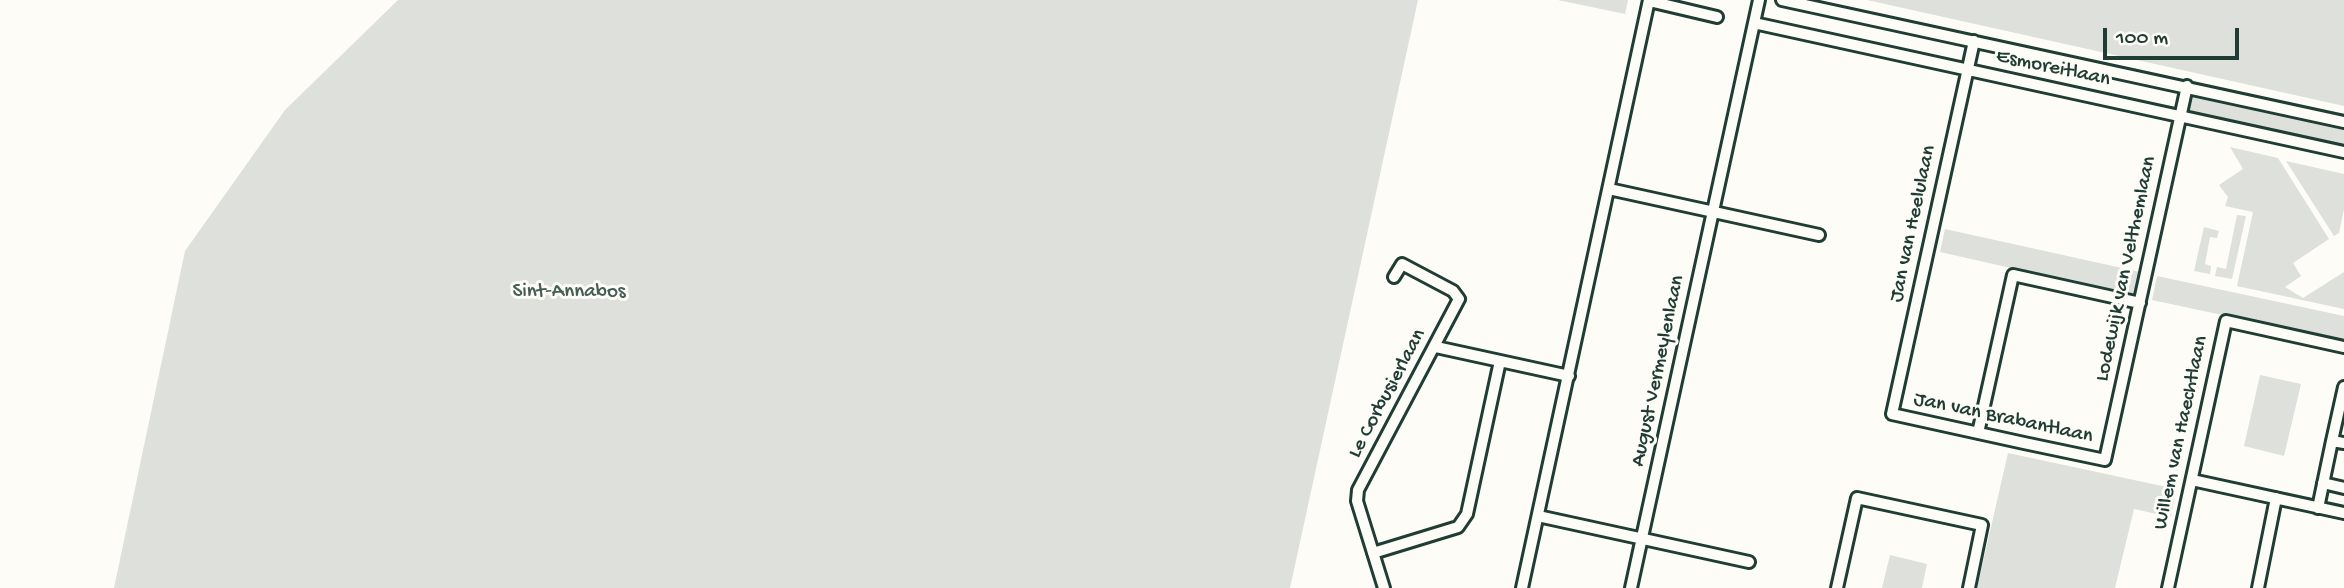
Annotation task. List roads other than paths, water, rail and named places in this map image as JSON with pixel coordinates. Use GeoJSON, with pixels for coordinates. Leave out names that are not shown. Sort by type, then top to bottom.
{"type":"FeatureCollection","features":[{"type":"Feature","properties":{"kind":"street","name":"August Vermeylenlaan"},"geometry":{"type":"LineString","coordinates":[[1631,588],[1759,0]]}},
{"type":"Feature","properties":{"kind":"street","name":"Esmoreitlaan"},"geometry":{"type":"LineString","coordinates":[[1782,0],[2344,122]]}},
{"type":"Feature","properties":{"kind":"street"},"geometry":{"type":"LineString","coordinates":[[1522,588],[1649,1],[1717,17]]}},
{"type":"Feature","properties":{"kind":"street","name":"Esmoreitlaan"},"geometry":{"type":"LineString","coordinates":[[1754,23],[2344,152]]}},
{"type":"Feature","properties":{"kind":"street","name":"Jan van Heelulaan"},"geometry":{"type":"LineString","coordinates":[[1892,415],[1974,41]]}},
{"type":"Feature","properties":{"kind":"street","name":"Lodewijk van Velthemlaan"},"geometry":{"type":"LineString","coordinates":[[2105,460],[2187,86]]}},
{"type":"Feature","properties":{"kind":"street"},"geometry":{"type":"LineString","coordinates":[[1609,189],[1819,235]]}},
{"type":"Feature","properties":{"kind":"street","name":"Le Corbusierlaan"},"geometry":{"type":"LineString","coordinates":[[1384,588],[1357,501],[1359,490],[1458,304],[1457,294],[1402,264],[1394,278]]}},
{"type":"Feature","properties":{"kind":"street"},"geometry":{"type":"LineString","coordinates":[[1978,433],[2013,275],[2140,303]]}},
{"type":"Feature","properties":{"kind":"street","name":"Willem van Haechtlaan"},"geometry":{"type":"LineString","coordinates":[[2168,588],[2226,321],[2344,347]]}},
{"type":"Feature","properties":{"kind":"street"},"geometry":{"type":"LineString","coordinates":[[1436,347],[1569,376]]}},
{"type":"Feature","properties":{"kind":"street"},"geometry":{"type":"LineString","coordinates":[[1373,553],[1458,527],[1467,514],[1500,361]]}},
{"type":"Feature","properties":{"kind":"street"},"geometry":{"type":"LineString","coordinates":[[2318,508],[2344,387]]}},
{"type":"Feature","properties":{"kind":"street","name":"Jan van Brabantlaan"},"geometry":{"type":"LineString","coordinates":[[1892,415],[2105,460]]}},
{"type":"Feature","properties":{"kind":"street"},"geometry":{"type":"LineString","coordinates":[[2332,441],[2344,443]]}},
{"type":"Feature","properties":{"kind":"street"},"geometry":{"type":"LineString","coordinates":[[2192,480],[2344,513]]}},
{"type":"Feature","properties":{"kind":"street"},"geometry":{"type":"LineString","coordinates":[[2323,483],[2344,488]]}},
{"type":"Feature","properties":{"kind":"street"},"geometry":{"type":"LineString","coordinates":[[1837,588],[1857,498],[1982,525],[1969,588]]}},
{"type":"Feature","properties":{"kind":"street"},"geometry":{"type":"LineString","coordinates":[[2258,588],[2276,498]]}},
{"type":"Feature","properties":{"kind":"street"},"geometry":{"type":"LineString","coordinates":[[1538,516],[1748,562]]}},
{"type":"Feature","properties":{"kind":"park label","name":"Sint-Annabos"},"geometry":{"type":"Point","coordinates":[569,293]}}]}
